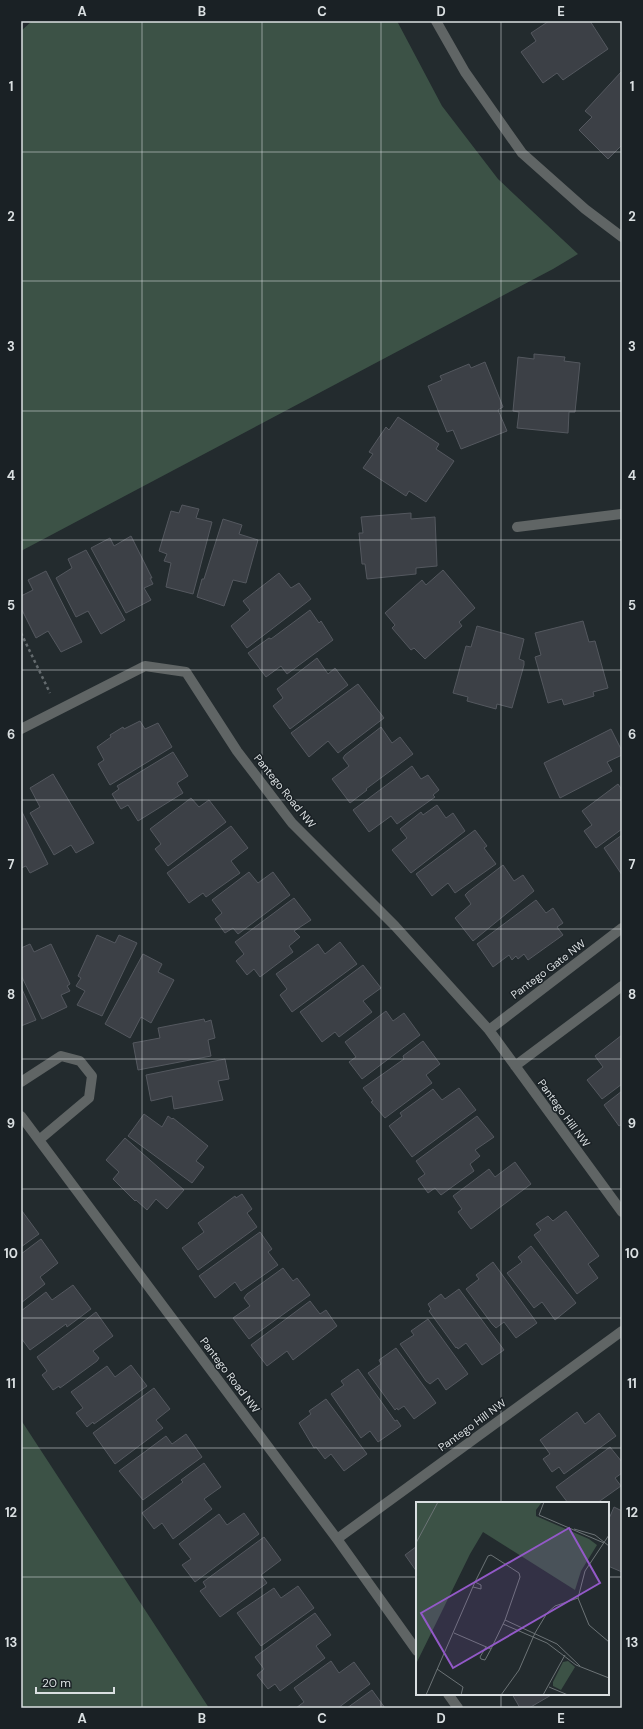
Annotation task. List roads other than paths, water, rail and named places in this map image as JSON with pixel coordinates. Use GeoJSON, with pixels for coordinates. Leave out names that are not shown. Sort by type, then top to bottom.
{"type":"FeatureCollection","features":[{"type":"Feature","properties":{"kind":"street"},"geometry":{"type":"LineString","coordinates":[[436,21],[465,72],[522,153],[585,209],[622,237]]}},
{"type":"Feature","properties":{"kind":"street"},"geometry":{"type":"LineString","coordinates":[[517,527],[622,513]]}},
{"type":"Feature","properties":{"kind":"street","name":"Pantego Road NW"},"geometry":{"type":"LineString","coordinates":[[21,729],[145,666],[186,672],[237,752],[292,822],[395,926],[489,1030],[501,1047]]}},
{"type":"Feature","properties":{"kind":"street","name":"Pantego Gate NW"},"geometry":{"type":"LineString","coordinates":[[489,1030],[622,928]]}},
{"type":"Feature","properties":{"kind":"street"},"geometry":{"type":"LineString","coordinates":[[515,1066],[622,986]]}},
{"type":"Feature","properties":{"kind":"street","name":"Pantego Hill NW"},"geometry":{"type":"LineString","coordinates":[[501,1047],[622,1212]]}},
{"type":"Feature","properties":{"kind":"street"},"geometry":{"type":"LineString","coordinates":[[21,1082],[61,1056],[80,1061],[92,1076],[89,1098],[39,1140]]}},
{"type":"Feature","properties":{"kind":"street","name":"Pantego Road NW"},"geometry":{"type":"LineString","coordinates":[[21,1116],[337,1539],[416,1650]]}},
{"type":"Feature","properties":{"kind":"street","name":"Pantego Hill NW"},"geometry":{"type":"LineString","coordinates":[[337,1539],[622,1331]]}},
{"type":"Feature","properties":{"kind":"street"},"geometry":{"type":"LineString","coordinates":[[449,1695],[458,1708]]}}]}
